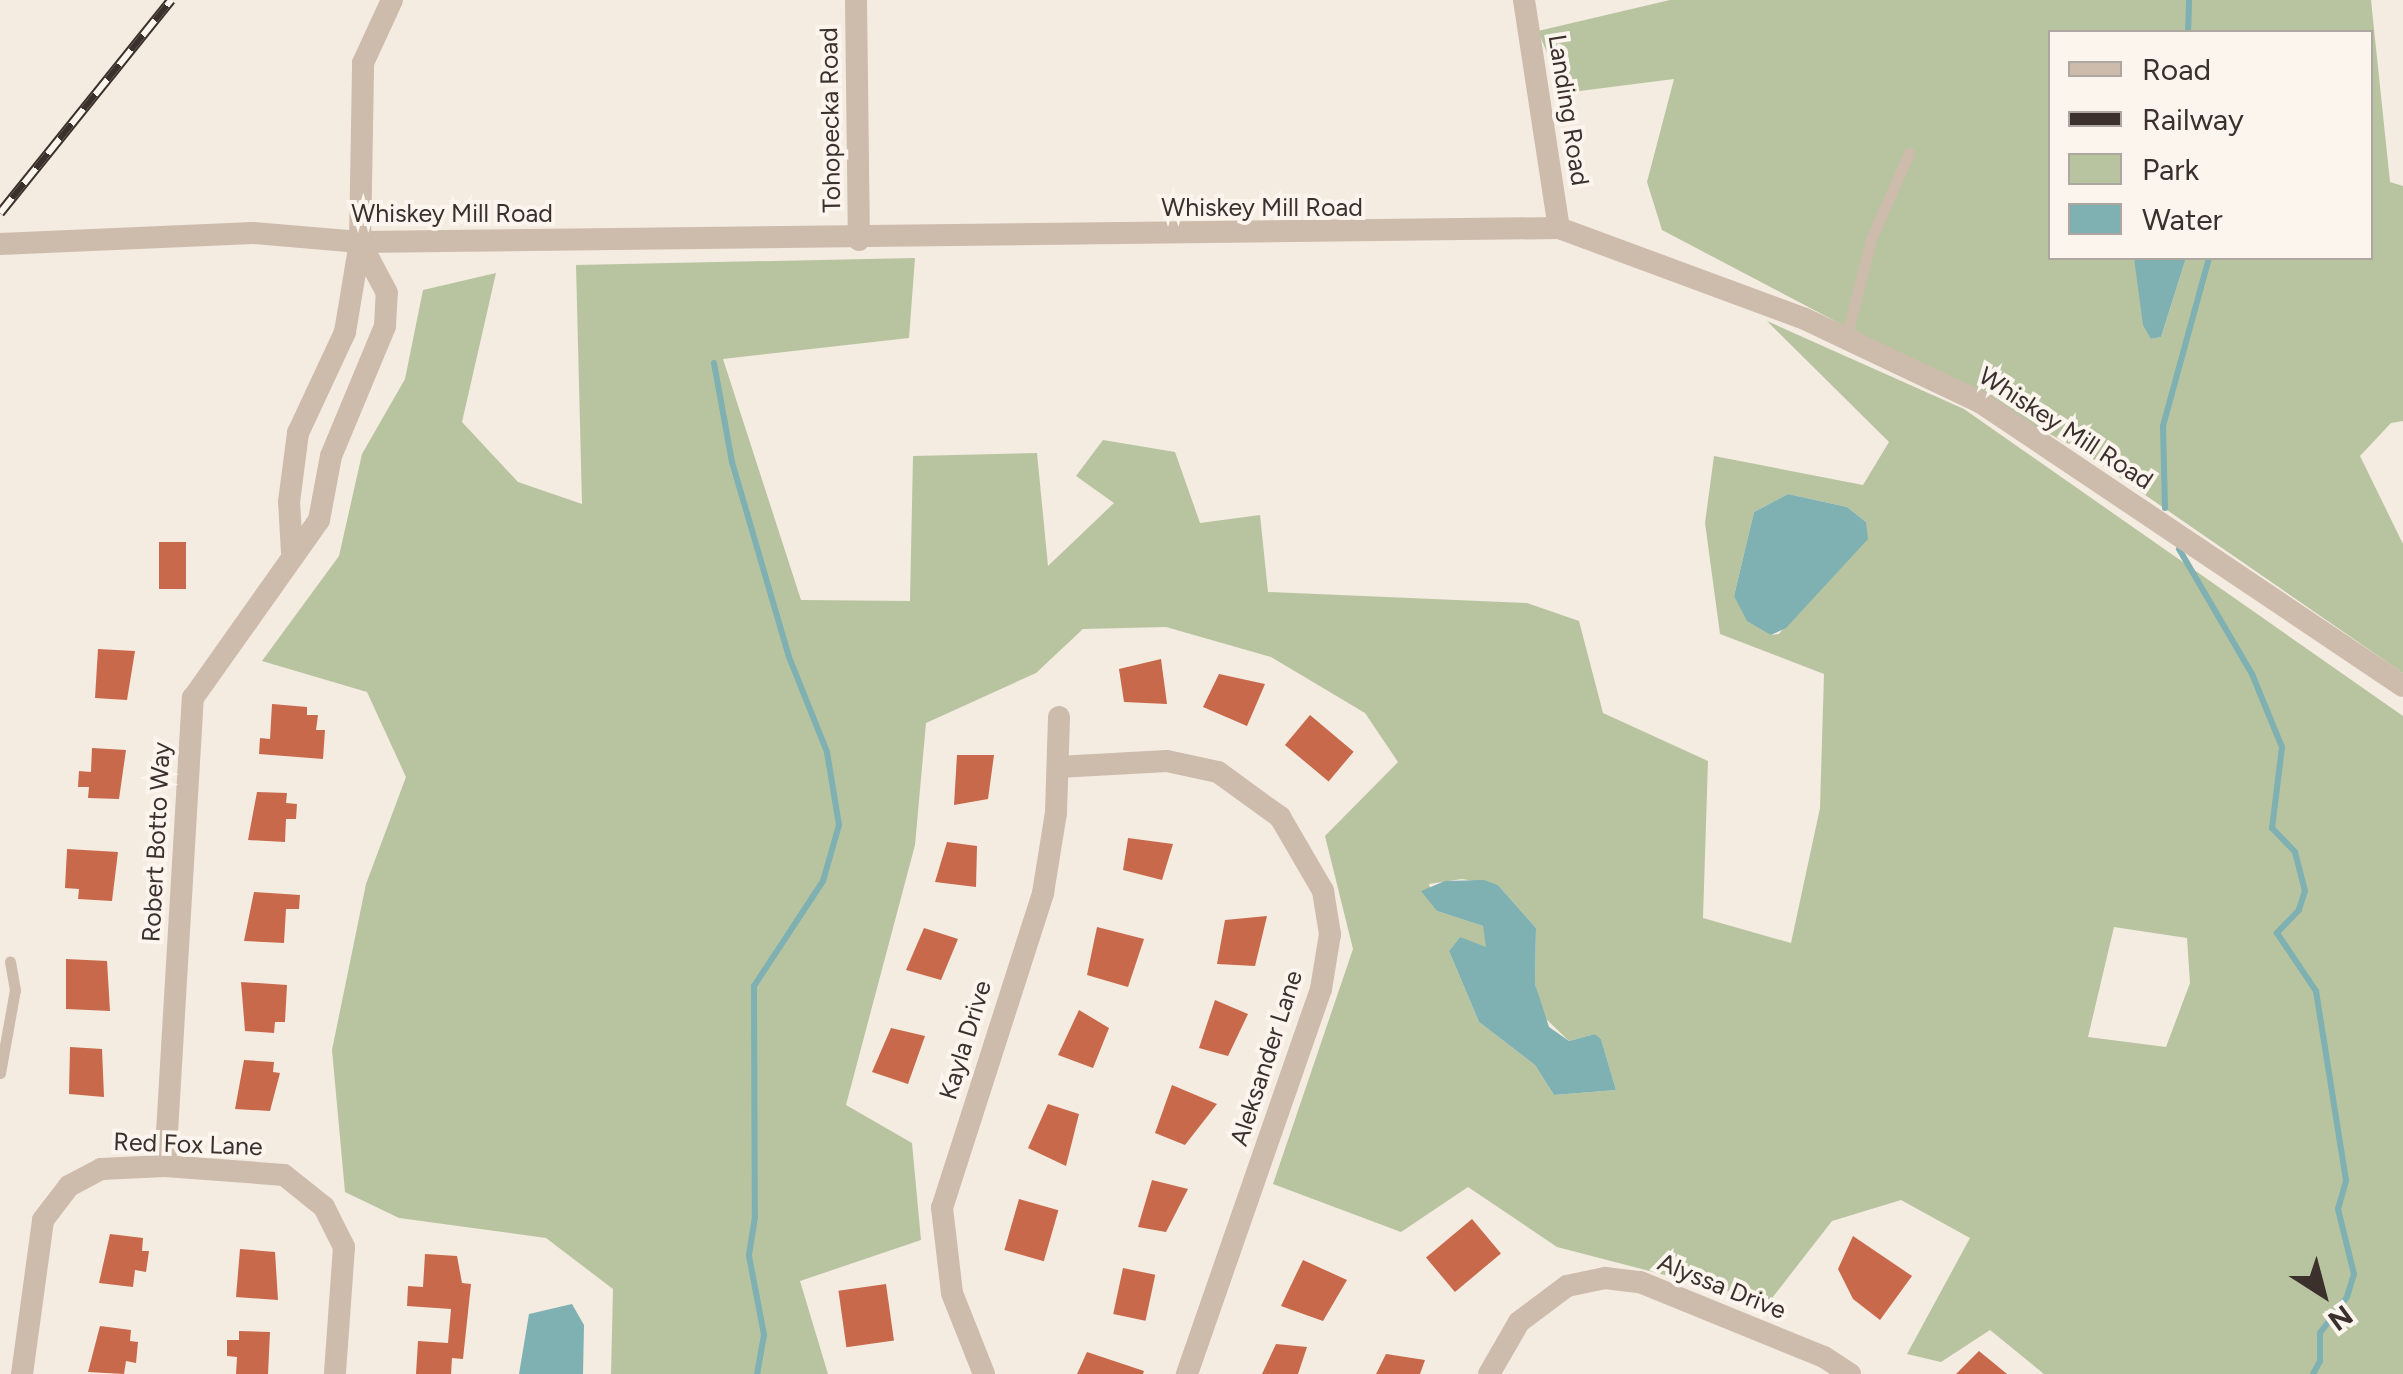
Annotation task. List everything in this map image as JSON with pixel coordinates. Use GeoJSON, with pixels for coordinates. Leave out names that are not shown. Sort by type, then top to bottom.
{"type":"FeatureCollection","features":[{"type":"Feature","properties":{"kind":"street"},"geometry":{"type":"LineString","coordinates":[[292,552],[289,502],[298,433],[345,332],[360,242],[364,63],[392,0]]}},
{"type":"Feature","properties":{"kind":"street","name":"Tohopecka Road"},"geometry":{"type":"LineString","coordinates":[[856,0],[860,240]]}},
{"type":"Feature","properties":{"kind":"street","name":"Landing Road"},"geometry":{"type":"LineString","coordinates":[[1524,0],[1559,228]]}},
{"type":"Feature","properties":{"kind":"street","name":"Whiskey Mill Road"},"geometry":{"type":"LineString","coordinates":[[0,244],[253,233],[360,242],[860,240],[1559,228],[1846,338],[2043,440],[2403,686]]}},
{"type":"Feature","properties":{"kind":"street","name":"Robert Botto Way"},"geometry":{"type":"LineString","coordinates":[[165,1166],[193,698],[292,552],[320,520],[331,456],[384,326],[387,293],[360,242]]}},
{"type":"Feature","properties":{"kind":"street","name":"Kayla Drive"},"geometry":{"type":"LineString","coordinates":[[984,1374],[952,1293],[942,1208],[1043,893],[1058,767],[1059,717]]}},
{"type":"Feature","properties":{"kind":"street","name":"Aleksander Lane"},"geometry":{"type":"LineString","coordinates":[[1058,767],[1166,761],[1218,772],[1280,816],[1323,890],[1330,934],[1321,988],[1187,1374]]}},
{"type":"Feature","properties":{"kind":"street","name":"Red Fox Lane"},"geometry":{"type":"LineString","coordinates":[[22,1374],[43,1220],[68,1186],[101,1169],[165,1166],[284,1175],[324,1207],[344,1247],[335,1374]]}},
{"type":"Feature","properties":{"kind":"street","name":"Alyssa Drive"},"geometry":{"type":"LineString","coordinates":[[1490,1374],[1519,1322],[1567,1286],[1604,1278],[1640,1282],[1824,1356],[1850,1374]]}},
{"type":"Feature","properties":{"kind":"lane"},"geometry":{"type":"LineString","coordinates":[[1846,338],[1871,239],[1909,153]]}},
{"type":"Feature","properties":{"kind":"lane"},"geometry":{"type":"LineString","coordinates":[[0,1073],[14,990],[10,961]]}},
{"type":"Feature","properties":{"kind":"green space"},"geometry":{"type":"Polygon","coordinates":[[[1670,0],[2371,0],[2390,182],[2403,186],[2403,421],[2391,423],[2360,456],[2403,544],[2403,673],[2080,450],[1662,230],[1647,182],[1674,79],[1564,93],[1538,31],[1670,0]]]}},
{"type":"Feature","properties":{"kind":"green space"},"geometry":{"type":"Polygon","coordinates":[[[915,258],[909,338],[723,359],[801,600],[910,601],[913,456],[1037,453],[1048,566],[1114,503],[1076,476],[1103,440],[1175,452],[1200,523],[1260,515],[1268,592],[1527,603],[1579,621],[1603,713],[1708,761],[1703,918],[1791,943],[1820,808],[1824,674],[1720,634],[1705,523],[1714,456],[1863,485],[1889,442],[1767,321],[1964,409],[2403,716],[2403,1374],[2044,1374],[1990,1330],[1941,1362],[1907,1354],[1970,1238],[1901,1200],[1832,1221],[1769,1302],[1557,1247],[1468,1187],[1401,1232],[1273,1184],[1353,949],[1325,836],[1398,762],[1365,713],[1271,657],[1166,627],[1083,629],[1036,673],[926,723],[915,845],[846,1105],[912,1143],[921,1240],[800,1281],[828,1374],[611,1374],[613,1289],[546,1238],[399,1218],[345,1192],[332,1050],[366,884],[406,777],[367,692],[262,661],[339,556],[362,454],[405,379],[423,290],[496,273],[462,422],[518,482],[582,504],[576,265],[915,258]],[[1788,494],[1754,512],[1734,596],[1771,635],[1779,634],[1866,522],[1847,507],[1788,494]],[[1462,879],[1429,884],[1437,911],[1483,926],[1487,937],[1487,948],[1476,948],[1460,937],[1449,951],[1479,1022],[1535,1065],[1554,1095],[1616,1090],[1601,1039],[1595,1034],[1569,1041],[1543,1016],[1535,984],[1536,928],[1498,885],[1462,879]],[[2114,927],[2088,1037],[2166,1047],[2190,983],[2187,938],[2114,927]]]}},
{"type":"Feature","properties":{"kind":"water"},"geometry":{"type":"Polygon","coordinates":[[[2134,260],[2185,260],[2161,337],[2151,339],[2143,325],[2134,260]]]}},
{"type":"Feature","properties":{"kind":"water"},"geometry":{"type":"Polygon","coordinates":[[[1788,494],[1847,507],[1866,522],[1868,539],[1786,628],[1771,635],[1747,621],[1734,596],[1754,512],[1788,494]]]}},
{"type":"Feature","properties":{"kind":"water"},"geometry":{"type":"Polygon","coordinates":[[[1484,880],[1498,885],[1536,928],[1535,984],[1549,1027],[1569,1041],[1595,1034],[1601,1039],[1616,1090],[1554,1095],[1535,1065],[1479,1022],[1449,951],[1460,937],[1486,947],[1483,926],[1437,911],[1421,891],[1445,881],[1484,880]]]}},
{"type":"Feature","properties":{"kind":"water"},"geometry":{"type":"Polygon","coordinates":[[[572,1304],[584,1325],[583,1374],[519,1374],[529,1314],[572,1304]]]}},
{"type":"Feature","properties":{"kind":"building"},"geometry":{"type":"Polygon","coordinates":[[[159,542],[186,542],[186,589],[159,589],[159,542]]]}},
{"type":"Feature","properties":{"kind":"building"},"geometry":{"type":"Polygon","coordinates":[[[98,649],[135,651],[127,700],[95,698],[98,649]]]}},
{"type":"Feature","properties":{"kind":"building"},"geometry":{"type":"Polygon","coordinates":[[[1161,659],[1167,704],[1124,702],[1119,669],[1161,659]]]}},
{"type":"Feature","properties":{"kind":"building"},"geometry":{"type":"Polygon","coordinates":[[[1219,674],[1265,684],[1247,726],[1203,707],[1219,674]]]}},
{"type":"Feature","properties":{"kind":"building"},"geometry":{"type":"Polygon","coordinates":[[[272,704],[307,707],[307,715],[318,715],[316,730],[325,730],[323,759],[259,754],[260,738],[270,739],[272,704]]]}},
{"type":"Feature","properties":{"kind":"building"},"geometry":{"type":"Polygon","coordinates":[[[1310,715],[1354,752],[1329,782],[1285,745],[1310,715]]]}},
{"type":"Feature","properties":{"kind":"building"},"geometry":{"type":"Polygon","coordinates":[[[92,748],[126,750],[119,799],[88,798],[89,787],[78,787],[79,771],[91,772],[92,748]]]}},
{"type":"Feature","properties":{"kind":"building"},"geometry":{"type":"Polygon","coordinates":[[[957,755],[994,755],[988,799],[954,805],[957,755]]]}},
{"type":"Feature","properties":{"kind":"building"},"geometry":{"type":"Polygon","coordinates":[[[257,792],[287,793],[286,803],[297,804],[296,819],[286,819],[285,842],[248,840],[257,792]]]}},
{"type":"Feature","properties":{"kind":"building"},"geometry":{"type":"Polygon","coordinates":[[[1128,838],[1173,844],[1162,880],[1123,870],[1128,838]]]}},
{"type":"Feature","properties":{"kind":"building"},"geometry":{"type":"Polygon","coordinates":[[[947,842],[977,846],[976,887],[935,882],[947,842]]]}},
{"type":"Feature","properties":{"kind":"building"},"geometry":{"type":"Polygon","coordinates":[[[67,849],[118,852],[112,901],[78,899],[79,889],[65,888],[67,849]]]}},
{"type":"Feature","properties":{"kind":"building"},"geometry":{"type":"Polygon","coordinates":[[[254,892],[300,895],[299,909],[286,909],[284,943],[244,941],[254,892]]]}},
{"type":"Feature","properties":{"kind":"building"},"geometry":{"type":"Polygon","coordinates":[[[1267,916],[1255,966],[1217,964],[1225,920],[1267,916]]]}},
{"type":"Feature","properties":{"kind":"building"},"geometry":{"type":"Polygon","coordinates":[[[1097,927],[1144,939],[1128,987],[1087,975],[1097,927]]]}},
{"type":"Feature","properties":{"kind":"building"},"geometry":{"type":"Polygon","coordinates":[[[924,928],[958,939],[941,980],[906,970],[924,928]]]}},
{"type":"Feature","properties":{"kind":"building"},"geometry":{"type":"Polygon","coordinates":[[[66,959],[107,961],[110,1011],[66,1009],[66,959]]]}},
{"type":"Feature","properties":{"kind":"building"},"geometry":{"type":"Polygon","coordinates":[[[241,982],[287,985],[285,1022],[275,1022],[274,1033],[245,1031],[241,982]]]}},
{"type":"Feature","properties":{"kind":"building"},"geometry":{"type":"Polygon","coordinates":[[[1215,1000],[1248,1014],[1228,1056],[1199,1048],[1215,1000]]]}},
{"type":"Feature","properties":{"kind":"building"},"geometry":{"type":"Polygon","coordinates":[[[1079,1010],[1109,1028],[1093,1068],[1058,1055],[1079,1010]]]}},
{"type":"Feature","properties":{"kind":"building"},"geometry":{"type":"Polygon","coordinates":[[[891,1028],[925,1036],[908,1084],[872,1072],[891,1028]]]}},
{"type":"Feature","properties":{"kind":"building"},"geometry":{"type":"Polygon","coordinates":[[[70,1047],[102,1049],[104,1097],[69,1094],[70,1047]]]}},
{"type":"Feature","properties":{"kind":"building"},"geometry":{"type":"Polygon","coordinates":[[[244,1060],[274,1062],[273,1072],[280,1073],[270,1111],[235,1109],[244,1060]]]}},
{"type":"Feature","properties":{"kind":"building"},"geometry":{"type":"Polygon","coordinates":[[[1172,1085],[1217,1104],[1185,1145],[1155,1133],[1172,1085]]]}},
{"type":"Feature","properties":{"kind":"building"},"geometry":{"type":"Polygon","coordinates":[[[1048,1104],[1079,1114],[1066,1166],[1028,1148],[1048,1104]]]}},
{"type":"Feature","properties":{"kind":"building"},"geometry":{"type":"Polygon","coordinates":[[[1152,1180],[1188,1189],[1166,1232],[1138,1227],[1152,1180]]]}},
{"type":"Feature","properties":{"kind":"building"},"geometry":{"type":"Polygon","coordinates":[[[1019,1199],[1058,1210],[1044,1261],[1004,1250],[1019,1199]]]}},
{"type":"Feature","properties":{"kind":"building"},"geometry":{"type":"Polygon","coordinates":[[[1472,1219],[1501,1253],[1455,1292],[1426,1258],[1472,1219]]]}},
{"type":"Feature","properties":{"kind":"building"},"geometry":{"type":"Polygon","coordinates":[[[110,1234],[143,1238],[142,1251],[149,1251],[146,1272],[135,1270],[133,1287],[99,1283],[110,1234]]]}},
{"type":"Feature","properties":{"kind":"building"},"geometry":{"type":"Polygon","coordinates":[[[1853,1236],[1912,1276],[1880,1320],[1853,1299],[1838,1269],[1853,1236]]]}},
{"type":"Feature","properties":{"kind":"building"},"geometry":{"type":"Polygon","coordinates":[[[240,1249],[275,1252],[278,1300],[236,1297],[240,1249]]]}},
{"type":"Feature","properties":{"kind":"building"},"geometry":{"type":"Polygon","coordinates":[[[425,1254],[457,1256],[462,1283],[471,1284],[463,1359],[452,1358],[451,1374],[416,1374],[418,1341],[448,1343],[451,1309],[407,1306],[408,1286],[423,1287],[425,1254]]]}},
{"type":"Feature","properties":{"kind":"building"},"geometry":{"type":"Polygon","coordinates":[[[1303,1260],[1347,1280],[1323,1321],[1281,1306],[1303,1260]]]}},
{"type":"Feature","properties":{"kind":"building"},"geometry":{"type":"Polygon","coordinates":[[[1123,1268],[1155,1275],[1146,1321],[1113,1314],[1123,1268]]]}},
{"type":"Feature","properties":{"kind":"building"},"geometry":{"type":"Polygon","coordinates":[[[886,1284],[894,1340],[846,1347],[838,1291],[886,1284]]]}},
{"type":"Feature","properties":{"kind":"building"},"geometry":{"type":"Polygon","coordinates":[[[100,1326],[131,1330],[130,1341],[138,1342],[136,1363],[126,1361],[124,1374],[88,1372],[100,1326]]]}},
{"type":"Feature","properties":{"kind":"building"},"geometry":{"type":"Polygon","coordinates":[[[239,1331],[270,1332],[268,1374],[236,1374],[237,1357],[227,1356],[227,1340],[239,1340],[239,1331]]]}},
{"type":"Feature","properties":{"kind":"building"},"geometry":{"type":"Polygon","coordinates":[[[1276,1344],[1307,1347],[1298,1374],[1262,1374],[1276,1344]]]}},
{"type":"Feature","properties":{"kind":"building"},"geometry":{"type":"Polygon","coordinates":[[[1979,1351],[2007,1374],[1956,1374],[1979,1351]]]}},
{"type":"Feature","properties":{"kind":"building"},"geometry":{"type":"Polygon","coordinates":[[[1087,1352],[1144,1371],[1143,1374],[1077,1374],[1087,1352]]]}},
{"type":"Feature","properties":{"kind":"building"},"geometry":{"type":"Polygon","coordinates":[[[1386,1354],[1425,1360],[1420,1374],[1376,1374],[1386,1354]]]}},
{"type":"Feature","properties":{"kind":"waterway"},"geometry":{"type":"LineString","coordinates":[[2188,30],[2189,0]]}},
{"type":"Feature","properties":{"kind":"waterway"},"geometry":{"type":"LineString","coordinates":[[2165,508],[2163,426],[2208,260]]}},
{"type":"Feature","properties":{"kind":"waterway"},"geometry":{"type":"LineString","coordinates":[[714,363],[732,462],[789,657],[827,752],[839,825],[823,881],[754,986],[755,1217],[749,1256],[764,1335],[757,1374]]}},
{"type":"Feature","properties":{"kind":"waterway"},"geometry":{"type":"LineString","coordinates":[[2179,549],[2252,674],[2282,747],[2272,828],[2295,852],[2305,891],[2299,910],[2277,933],[2316,991],[2346,1181],[2338,1209],[2354,1274],[2347,1297],[2320,1333],[2320,1361],[2313,1374]]}},
{"type":"Feature","properties":{"kind":"railway"},"geometry":{"type":"LineString","coordinates":[[0,213],[171,0]]}}]}
